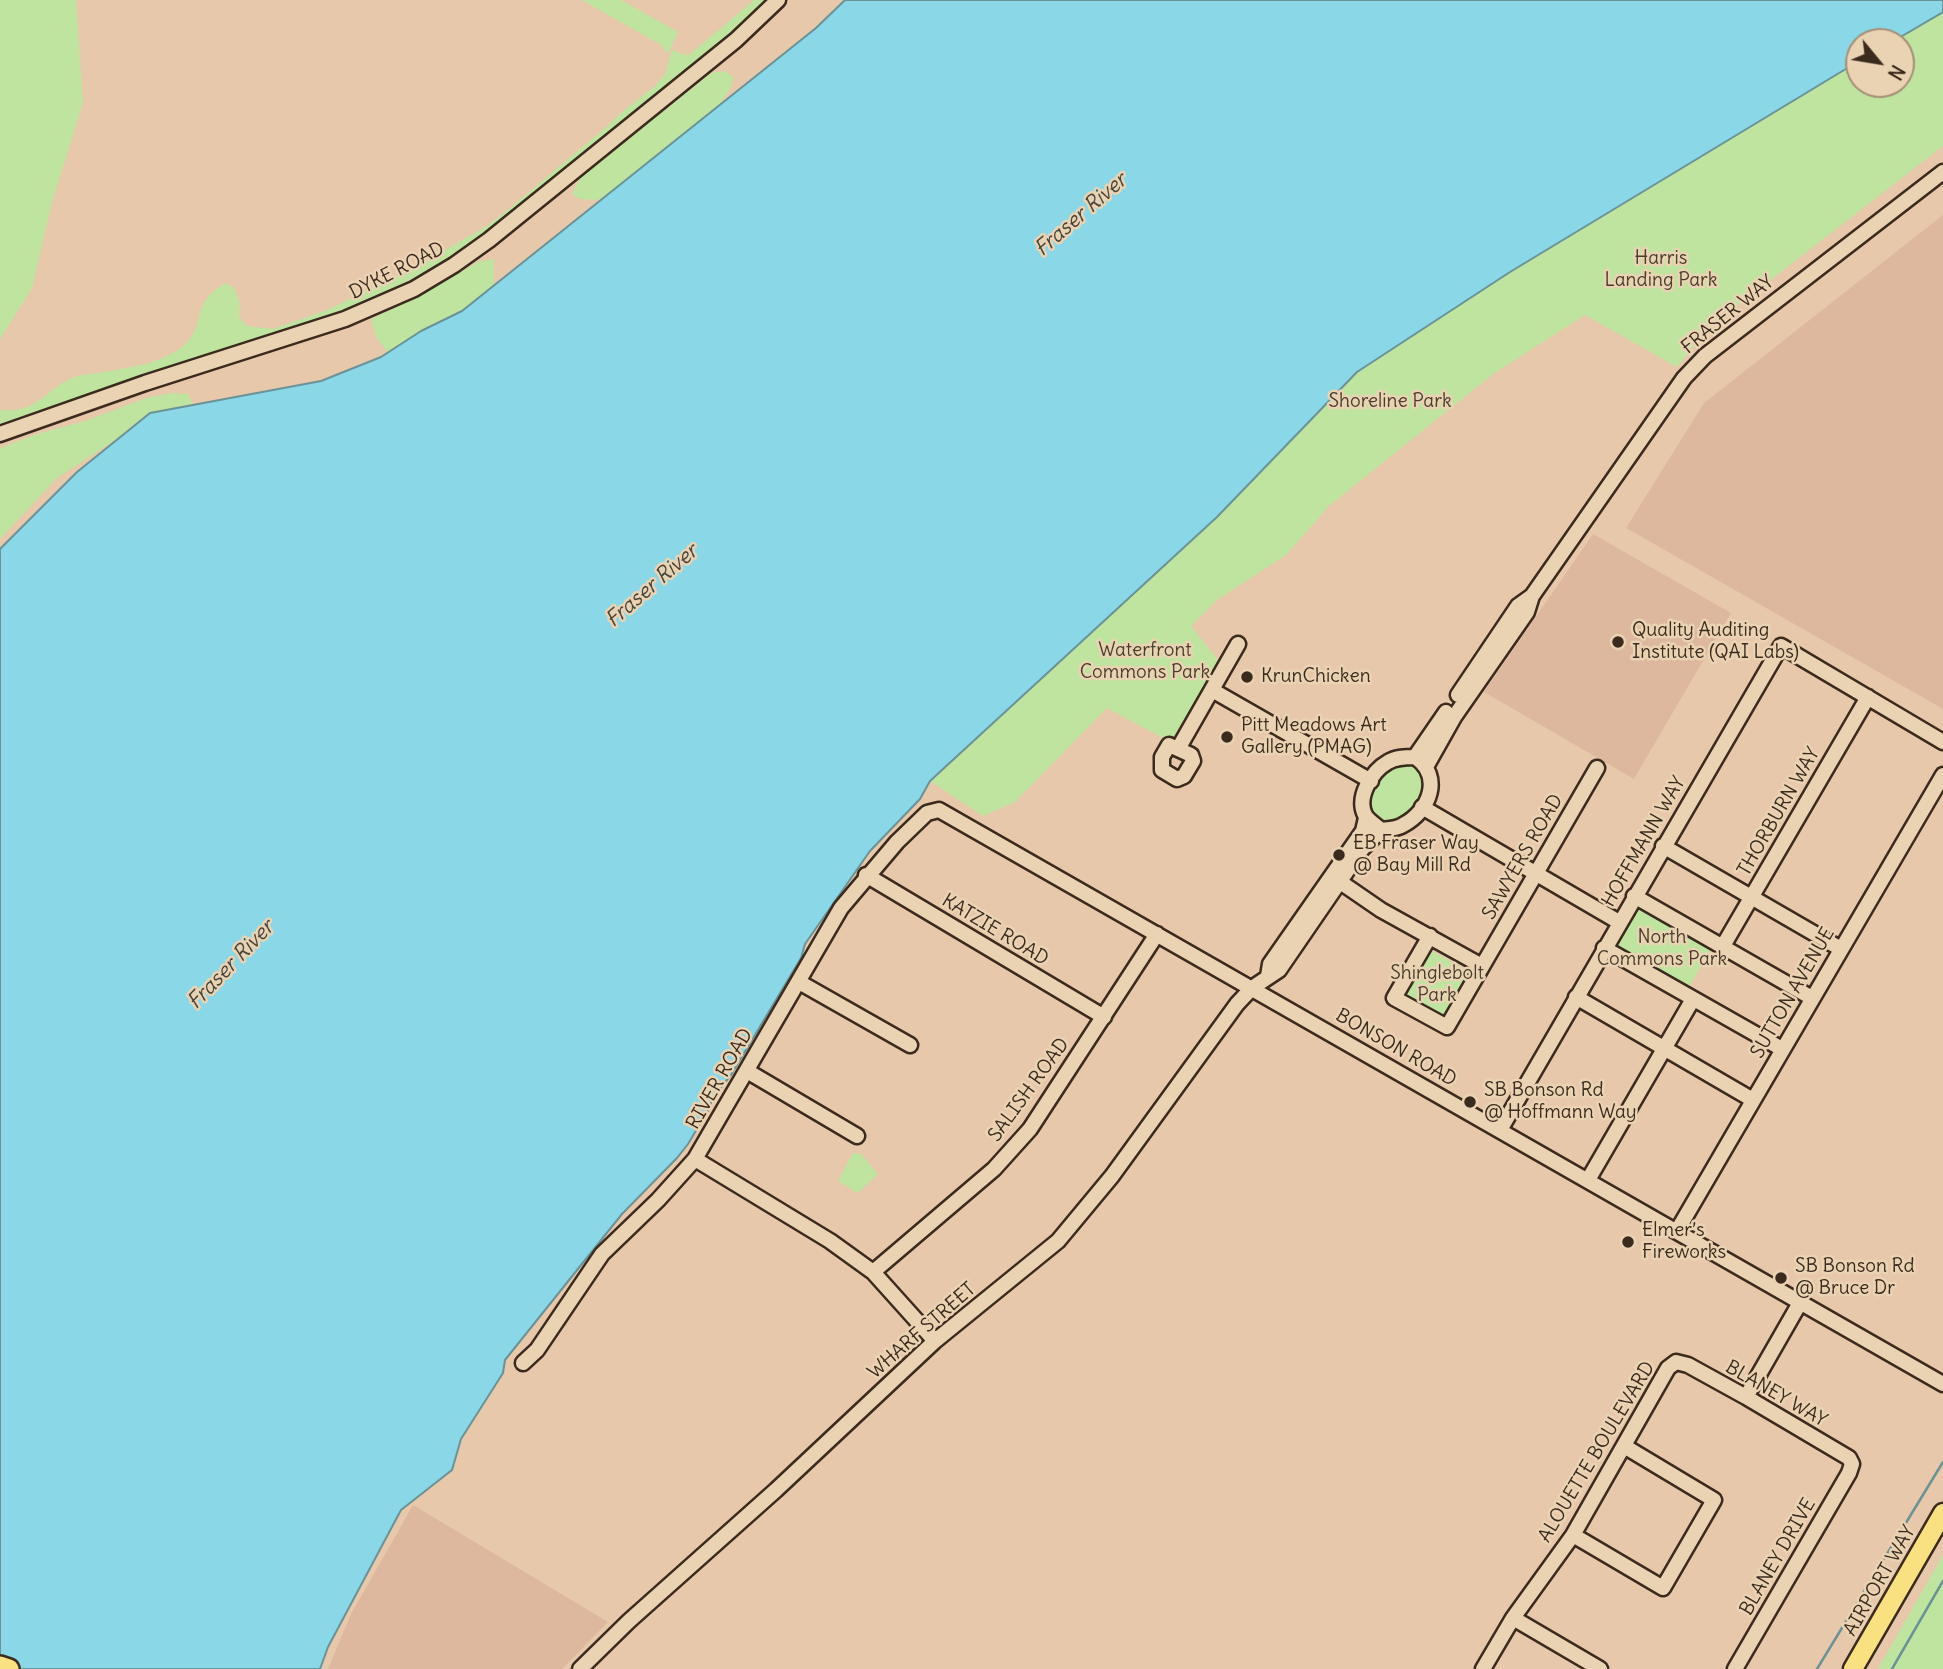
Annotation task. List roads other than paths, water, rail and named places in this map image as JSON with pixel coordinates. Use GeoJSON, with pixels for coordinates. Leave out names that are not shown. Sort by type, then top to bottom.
{"type":"FeatureCollection","features":[{"type":"Feature","properties":{"kind":"highway"},"geometry":{"type":"LineString","coordinates":[[0,1666],[9,1669]]}},
{"type":"Feature","properties":{"kind":"main road","name":"AIRPORT WAY"},"geometry":{"type":"LineString","coordinates":[[1853,1669],[1943,1513]]}},
{"type":"Feature","properties":{"kind":"street","name":"DYKE ROAD"},"geometry":{"type":"LineString","coordinates":[[0,434],[145,383],[345,318],[414,289],[489,240],[736,40],[778,0]]}},
{"type":"Feature","properties":{"kind":"street","name":"FRASER WAY"},"geometry":{"type":"LineString","coordinates":[[1421,761],[1518,606],[1532,596],[1693,368],[1827,260],[1943,172]]}},
{"type":"Feature","properties":{"kind":"street"},"geometry":{"type":"LineString","coordinates":[[1178,749],[1238,645]]}},
{"type":"Feature","properties":{"kind":"street","name":"HOFFMANN WAY"},"geometry":{"type":"LineString","coordinates":[[1500,1130],[1781,646],[1868,697]]}},
{"type":"Feature","properties":{"kind":"street"},"geometry":{"type":"LineString","coordinates":[[1212,690],[1371,781]]}},
{"type":"Feature","properties":{"kind":"street"},"geometry":{"type":"LineString","coordinates":[[1868,697],[1943,741]]}},
{"type":"Feature","properties":{"kind":"street","name":"THORBURN WAY"},"geometry":{"type":"LineString","coordinates":[[1723,946],[1868,697]]}},
{"type":"Feature","properties":{"kind":"street"},"geometry":{"type":"LineString","coordinates":[[1252,988],[1268,976],[1270,964],[1362,849],[1381,830],[1406,824],[1422,807],[1431,785],[1421,761],[1405,757],[1387,762],[1371,781],[1363,793],[1366,818],[1363,831],[1336,879]]}},
{"type":"Feature","properties":{"kind":"street","name":"SAWYERS ROAD"},"geometry":{"type":"LineString","coordinates":[[1430,936],[1394,998],[1447,1027],[1597,768]]}},
{"type":"Feature","properties":{"kind":"street","name":"SUTTON AVENUE"},"geometry":{"type":"LineString","coordinates":[[1677,1231],[1943,775]]}},
{"type":"Feature","properties":{"kind":"street"},"geometry":{"type":"LineString","coordinates":[[1422,807],[1619,922]]}},
{"type":"Feature","properties":{"kind":"street","name":"RIVER ROAD"},"geometry":{"type":"LineString","coordinates":[[523,1363],[537,1350],[601,1254],[658,1200],[695,1160],[827,929],[866,875],[927,813],[939,810]]}},
{"type":"Feature","properties":{"kind":"street","name":"BONSON ROAD"},"geometry":{"type":"LineString","coordinates":[[939,810],[1943,1384]]}},
{"type":"Feature","properties":{"kind":"street"},"geometry":{"type":"LineString","coordinates":[[1366,818],[1381,830]]}},
{"type":"Feature","properties":{"kind":"street"},"geometry":{"type":"LineString","coordinates":[[1663,846],[1841,948]]}},
{"type":"Feature","properties":{"kind":"street","name":"KATZIE ROAD"},"geometry":{"type":"LineString","coordinates":[[866,875],[1104,1017]]}},
{"type":"Feature","properties":{"kind":"street"},"geometry":{"type":"LineString","coordinates":[[1336,879],[1381,910],[1482,965]]}},
{"type":"Feature","properties":{"kind":"street"},"geometry":{"type":"LineString","coordinates":[[1634,896],[1812,998]]}},
{"type":"Feature","properties":{"kind":"street","name":"SALISH ROAD"},"geometry":{"type":"LineString","coordinates":[[873,1272],[994,1170],[1043,1111],[1157,934]]}},
{"type":"Feature","properties":{"kind":"street"},"geometry":{"type":"LineString","coordinates":[[1604,948],[1782,1049]]}},
{"type":"Feature","properties":{"kind":"street"},"geometry":{"type":"LineString","coordinates":[[799,982],[910,1045]]}},
{"type":"Feature","properties":{"kind":"street","name":"WHARF STREET"},"geometry":{"type":"LineString","coordinates":[[580,1669],[935,1341],[1058,1241],[1084,1212],[1237,1004],[1252,988]]}},
{"type":"Feature","properties":{"kind":"street"},"geometry":{"type":"LineString","coordinates":[[1576,997],[1753,1100]]}},
{"type":"Feature","properties":{"kind":"street"},"geometry":{"type":"LineString","coordinates":[[1588,1180],[1693,999]]}},
{"type":"Feature","properties":{"kind":"street"},"geometry":{"type":"LineString","coordinates":[[747,1071],[857,1136]]}},
{"type":"Feature","properties":{"kind":"street"},"geometry":{"type":"LineString","coordinates":[[695,1160],[830,1241],[873,1272],[935,1341]]}},
{"type":"Feature","properties":{"kind":"street"},"geometry":{"type":"LineString","coordinates":[[1746,1397],[1801,1301]]}},
{"type":"Feature","properties":{"kind":"street","name":"BLANEY WAY"},"geometry":{"type":"LineString","coordinates":[[1676,1362],[1688,1365],[1746,1397],[1849,1458],[1852,1464]]}},
{"type":"Feature","properties":{"kind":"street","name":"ALOUETTE BOULEVARD"},"geometry":{"type":"LineString","coordinates":[[1483,1669],[1513,1618],[1573,1535],[1668,1368],[1676,1362]]}},
{"type":"Feature","properties":{"kind":"street"},"geometry":{"type":"LineString","coordinates":[[1573,1535],[1663,1588],[1714,1500],[1624,1446]]}},
{"type":"Feature","properties":{"kind":"street","name":"BLANEY DRIVE"},"geometry":{"type":"LineString","coordinates":[[1735,1669],[1852,1464]]}},
{"type":"Feature","properties":{"kind":"street"},"geometry":{"type":"LineString","coordinates":[[1513,1618],[1600,1669]]}},
{"type":"Feature","properties":{"kind":"water","name":"Fraser River"},"geometry":{"type":"Polygon","coordinates":[[[845,0],[1943,0],[1943,12],[1915,28],[1845,28],[1845,69],[1510,272],[1357,372],[1217,517],[930,781],[920,799],[870,851],[805,944],[801,958],[731,1075],[713,1097],[709,1109],[688,1144],[622,1214],[505,1360],[503,1373],[461,1439],[452,1470],[401,1510],[328,1647],[320,1669],[0,1669],[0,549],[77,472],[150,413],[321,381],[381,357],[421,331],[462,311],[816,28],[845,0]]]}},
{"type":"Feature","properties":{"kind":"waterway"},"geometry":{"type":"LineString","coordinates":[[1817,1669],[1943,1462]]}},
{"type":"Feature","properties":{"kind":"waterway"},"geometry":{"type":"LineString","coordinates":[[1892,1669],[1943,1581]]}},
{"type":"Feature","properties":{"kind":"place","name":"Quality Auditing Institute (QAI Labs)"},"geometry":{"type":"Point","coordinates":[1618,642]}},
{"type":"Feature","properties":{"kind":"place","name":"KrunChicken"},"geometry":{"type":"Point","coordinates":[1247,677]}},
{"type":"Feature","properties":{"kind":"place","name":"Pitt Meadows Art Gallery (PMAG)"},"geometry":{"type":"Point","coordinates":[1227,737]}},
{"type":"Feature","properties":{"kind":"place","name":"EB Fraser Way @ Bay Mill Rd"},"geometry":{"type":"Point","coordinates":[1339,855]}},
{"type":"Feature","properties":{"kind":"place","name":"SB Bonson Rd @ Hoffmann Way"},"geometry":{"type":"Point","coordinates":[1470,1102]}},
{"type":"Feature","properties":{"kind":"place","name":"Elmer’s Fireworks"},"geometry":{"type":"Point","coordinates":[1628,1242]}},
{"type":"Feature","properties":{"kind":"place","name":"SB Bonson Rd @ Bruce Dr"},"geometry":{"type":"Point","coordinates":[1781,1278]}},
{"type":"Feature","properties":{"kind":"park label","name":"Harris Landing Park"},"geometry":{"type":"Point","coordinates":[1661,270]}},
{"type":"Feature","properties":{"kind":"park label","name":"Shoreline Park"},"geometry":{"type":"Point","coordinates":[1390,402]}},
{"type":"Feature","properties":{"kind":"park label","name":"Waterfront Commons Park"},"geometry":{"type":"Point","coordinates":[1145,662]}},
{"type":"Feature","properties":{"kind":"park label","name":"North Commons Park"},"geometry":{"type":"Point","coordinates":[1662,949]}},
{"type":"Feature","properties":{"kind":"park label","name":"Shinglebolt Park"},"geometry":{"type":"Point","coordinates":[1437,985]}}]}
